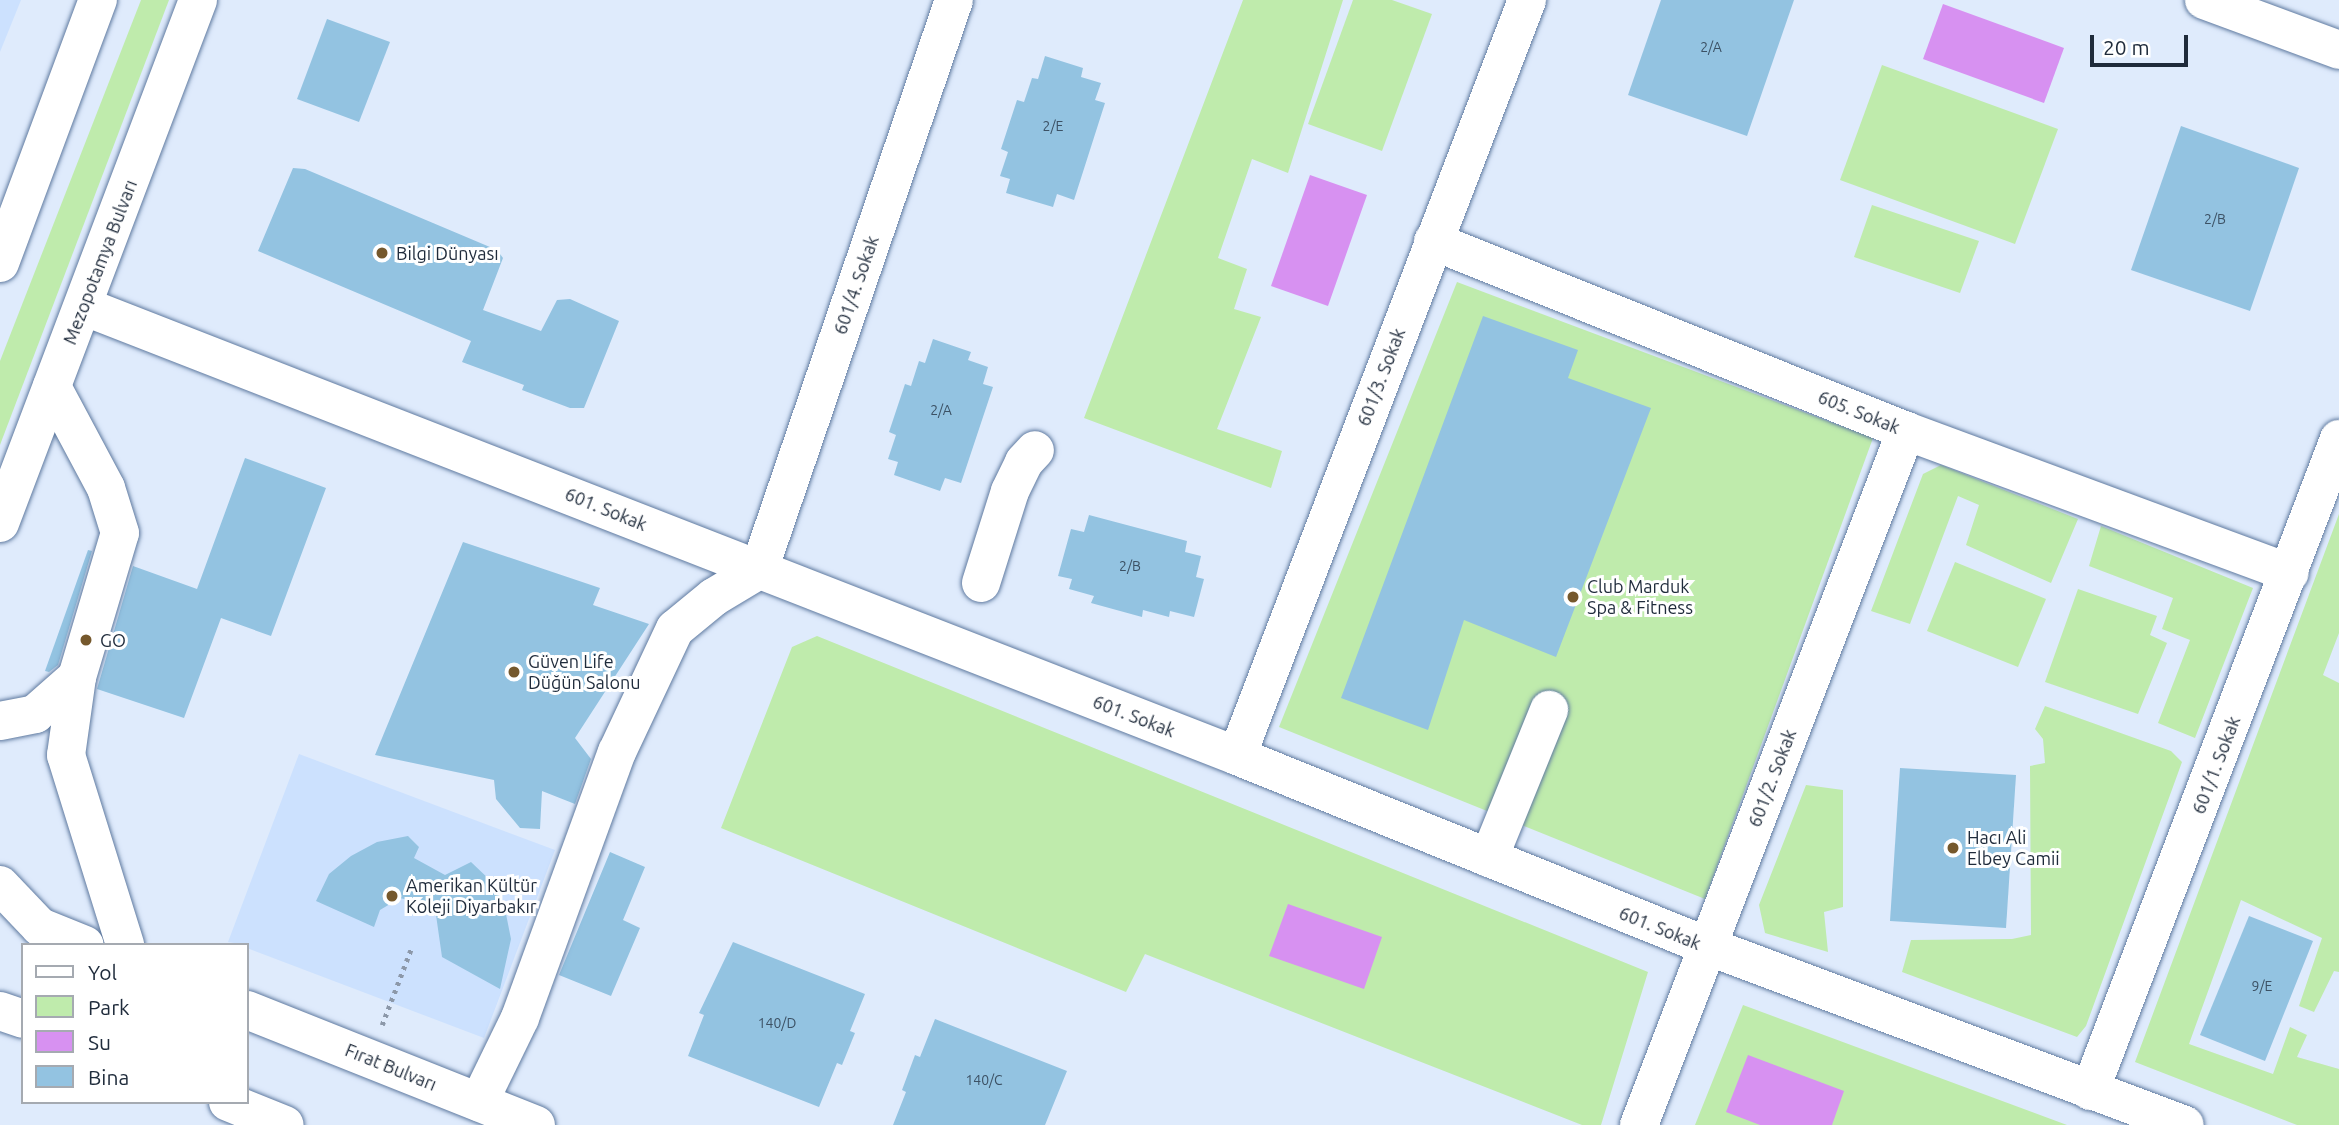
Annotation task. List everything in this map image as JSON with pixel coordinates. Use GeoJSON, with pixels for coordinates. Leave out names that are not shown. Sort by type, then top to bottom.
{"type":"FeatureCollection","features":[{"type":"Feature","properties":{"kind":"street"},"geometry":{"type":"LineString","coordinates":[[0,263],[98,0]]}},
{"type":"Feature","properties":{"kind":"street","name":"Mezopotamya Bulvarı"},"geometry":{"type":"LineString","coordinates":[[0,523],[198,0]]}},
{"type":"Feature","properties":{"kind":"street","name":"601/4. Sokak"},"geometry":{"type":"LineString","coordinates":[[759,570],[954,0]]}},
{"type":"Feature","properties":{"kind":"street","name":"601/3. Sokak"},"geometry":{"type":"LineString","coordinates":[[1237,756],[1527,0]]}},
{"type":"Feature","properties":{"kind":"street"},"geometry":{"type":"LineString","coordinates":[[2204,0],[2339,50]]}},
{"type":"Feature","properties":{"kind":"street","name":"605. Sokak"},"geometry":{"type":"LineString","coordinates":[[1433,241],[1906,431],[2290,573]]}},
{"type":"Feature","properties":{"kind":"street","name":"601. Sokak"},"geometry":{"type":"LineString","coordinates":[[83,306],[1237,756],[1707,946],[2185,1125]]}},
{"type":"Feature","properties":{"kind":"street"},"geometry":{"type":"LineString","coordinates":[[52,387],[106,488],[120,533],[77,677],[66,755],[124,943]]}},
{"type":"Feature","properties":{"kind":"street","name":"601/2. Sokak"},"geometry":{"type":"LineString","coordinates":[[1639,1125],[1906,431]]}},
{"type":"Feature","properties":{"kind":"street","name":"601/1. Sokak"},"geometry":{"type":"LineString","coordinates":[[2090,1091],[2339,439]]}},
{"type":"Feature","properties":{"kind":"street"},"geometry":{"type":"LineString","coordinates":[[981,583],[1010,491],[1024,462],[1035,450]]}},
{"type":"Feature","properties":{"kind":"street"},"geometry":{"type":"LineString","coordinates":[[479,1102],[520,1018],[617,752],[675,629],[714,597],[759,570]]}},
{"type":"Feature","properties":{"kind":"street"},"geometry":{"type":"LineString","coordinates":[[0,720],[35,714],[77,677]]}},
{"type":"Feature","properties":{"kind":"street"},"geometry":{"type":"LineString","coordinates":[[1489,858],[1549,710]]}},
{"type":"Feature","properties":{"kind":"street"},"geometry":{"type":"LineString","coordinates":[[0,885],[40,927],[80,943]]}},
{"type":"Feature","properties":{"kind":"street","name":"Fırat Bulvarı"},"geometry":{"type":"LineString","coordinates":[[248,1010],[536,1125]]}},
{"type":"Feature","properties":{"kind":"street"},"geometry":{"type":"LineString","coordinates":[[0,1012],[21,1018]]}},
{"type":"Feature","properties":{"kind":"street"},"geometry":{"type":"LineString","coordinates":[[233,1104],[285,1125]]}},
{"type":"Feature","properties":{"kind":"path"},"geometry":{"type":"LineString","coordinates":[[369,1059],[411,949]]}},
{"type":"Feature","properties":{"kind":"shaded area"},"geometry":{"type":"Polygon","coordinates":[[[0,0],[21,0],[0,52],[0,0]]]}},
{"type":"Feature","properties":{"kind":"shaded area","name":"Amerikan Kültür Koleji Diyarbakır"},"geometry":{"type":"Polygon","coordinates":[[[299,754],[555,850],[484,1038],[248,948],[248,943],[228,942],[299,754]]]}},
{"type":"Feature","properties":{"kind":"green space"},"geometry":{"type":"Polygon","coordinates":[[[141,0],[169,0],[0,445],[0,361],[141,0]]]}},
{"type":"Feature","properties":{"kind":"green space"},"geometry":{"type":"Polygon","coordinates":[[[1243,0],[1343,0],[1288,173],[1252,159],[1218,258],[1247,269],[1234,309],[1261,317],[1217,429],[1282,451],[1271,488],[1084,418],[1243,0]]]}},
{"type":"Feature","properties":{"kind":"green space"},"geometry":{"type":"Polygon","coordinates":[[[1353,0],[1392,0],[1432,14],[1382,151],[1308,124],[1353,0]]]}},
{"type":"Feature","properties":{"kind":"green space"},"geometry":{"type":"Polygon","coordinates":[[[1882,65],[2058,129],[2015,244],[1840,180],[1882,65]]]}},
{"type":"Feature","properties":{"kind":"green space"},"geometry":{"type":"Polygon","coordinates":[[[1872,205],[1979,241],[1960,293],[1854,257],[1872,205]]]}},
{"type":"Feature","properties":{"kind":"green space","name":"Club Marduk Spa & Fitness"},"geometry":{"type":"Polygon","coordinates":[[[1457,282],[1873,438],[1705,899],[1279,727],[1457,282]]]}},
{"type":"Feature","properties":{"kind":"green space"},"geometry":{"type":"Polygon","coordinates":[[[1941,465],[2078,519],[2051,583],[1966,545],[1979,505],[1958,496],[1910,624],[1871,611],[1923,474],[1941,465]]]}},
{"type":"Feature","properties":{"kind":"green space"},"geometry":{"type":"Polygon","coordinates":[[[2339,514],[2339,633],[2323,675],[2339,683],[2339,972],[2334,971],[2314,1012],[2299,1006],[2322,938],[2241,900],[2189,1044],[2273,1074],[2290,1027],[2307,1035],[2297,1057],[2339,1069],[2339,1125],[2297,1125],[2135,1062],[2339,514]]]}},
{"type":"Feature","properties":{"kind":"green space"},"geometry":{"type":"Polygon","coordinates":[[[2101,526],[2253,588],[2195,738],[2158,723],[2190,640],[2162,629],[2173,598],[2089,566],[2101,526]]]}},
{"type":"Feature","properties":{"kind":"green space"},"geometry":{"type":"Polygon","coordinates":[[[1955,562],[2046,599],[2018,667],[1927,631],[1955,562]]]}},
{"type":"Feature","properties":{"kind":"green space"},"geometry":{"type":"Polygon","coordinates":[[[2078,589],[2157,616],[2150,635],[2167,643],[2138,714],[2045,682],[2078,589]]]}},
{"type":"Feature","properties":{"kind":"green space"},"geometry":{"type":"Polygon","coordinates":[[[817,636],[1648,972],[1601,1125],[1582,1125],[1145,954],[1126,992],[721,828],[792,647],[817,636]]]}},
{"type":"Feature","properties":{"kind":"green space"},"geometry":{"type":"Polygon","coordinates":[[[2045,706],[2171,751],[2182,762],[2086,1026],[2077,1037],[1902,972],[1911,940],[2012,939],[2031,935],[2030,766],[2045,763],[2043,739],[2035,729],[2045,706]]]}},
{"type":"Feature","properties":{"kind":"green space"},"geometry":{"type":"Polygon","coordinates":[[[1806,785],[1843,790],[1843,907],[1824,912],[1828,952],[1765,933],[1759,905],[1806,785]]]}},
{"type":"Feature","properties":{"kind":"green space"},"geometry":{"type":"Polygon","coordinates":[[[1743,1005],[2067,1125],[1695,1125],[1743,1005]]]}},
{"type":"Feature","properties":{"kind":"water"},"geometry":{"type":"Polygon","coordinates":[[[1943,4],[2064,48],[2044,103],[1923,59],[1943,4]]]}},
{"type":"Feature","properties":{"kind":"water"},"geometry":{"type":"Polygon","coordinates":[[[1310,175],[1367,195],[1328,306],[1271,286],[1310,175]]]}},
{"type":"Feature","properties":{"kind":"water"},"geometry":{"type":"Polygon","coordinates":[[[1288,904],[1382,937],[1364,989],[1269,956],[1288,904]]]}},
{"type":"Feature","properties":{"kind":"water"},"geometry":{"type":"Polygon","coordinates":[[[1748,1055],[1844,1091],[1832,1125],[1760,1125],[1726,1112],[1748,1055]]]}},
{"type":"Feature","properties":{"kind":"building"},"geometry":{"type":"Polygon","coordinates":[[[1661,0],[1794,0],[1747,136],[1628,95],[1661,0]]]}},
{"type":"Feature","properties":{"kind":"building"},"geometry":{"type":"Polygon","coordinates":[[[327,19],[390,42],[359,122],[297,99],[327,19]]]}},
{"type":"Feature","properties":{"kind":"building"},"geometry":{"type":"Polygon","coordinates":[[[1045,56],[1083,68],[1081,77],[1101,83],[1095,100],[1105,103],[1074,200],[1057,194],[1053,207],[1006,193],[1010,179],[1000,176],[1008,152],[1001,149],[1017,100],[1024,102],[1032,78],[1038,79],[1045,56]]]}},
{"type":"Feature","properties":{"kind":"building"},"geometry":{"type":"Polygon","coordinates":[[[2181,126],[2299,168],[2250,311],[2131,270],[2181,126]]]}},
{"type":"Feature","properties":{"kind":"building","name":"Bilgi Dünyası"},"geometry":{"type":"Polygon","coordinates":[[[293,168],[305,169],[497,250],[503,258],[483,310],[541,331],[557,300],[570,299],[619,321],[584,408],[570,408],[522,390],[524,385],[462,362],[471,341],[258,251],[293,168]]]}},
{"type":"Feature","properties":{"kind":"building"},"geometry":{"type":"Polygon","coordinates":[[[1483,316],[1578,350],[1568,378],[1651,408],[1556,657],[1464,620],[1428,730],[1341,698],[1483,316]]]}},
{"type":"Feature","properties":{"kind":"building"},"geometry":{"type":"Polygon","coordinates":[[[933,339],[971,352],[968,360],[988,367],[983,384],[993,387],[961,483],[945,478],[940,491],[894,475],[898,462],[888,459],[896,435],[889,432],[905,384],[911,386],[919,361],[925,363],[933,339]]]}},
{"type":"Feature","properties":{"kind":"building"},"geometry":{"type":"Polygon","coordinates":[[[245,458],[326,488],[271,636],[221,618],[184,718],[97,689],[133,566],[197,589],[245,458]]]}},
{"type":"Feature","properties":{"kind":"building"},"geometry":{"type":"Polygon","coordinates":[[[1089,515],[1187,541],[1185,552],[1201,556],[1196,577],[1204,579],[1194,617],[1170,611],[1169,617],[1143,610],[1142,617],[1091,603],[1094,596],[1069,589],[1072,579],[1058,576],[1071,529],[1084,532],[1089,515]]]}},
{"type":"Feature","properties":{"kind":"building","name":"Güven Life Düğün Salonu"},"geometry":{"type":"Polygon","coordinates":[[[463,542],[600,588],[593,605],[649,624],[575,738],[591,759],[575,804],[542,791],[540,829],[520,828],[496,799],[494,780],[375,755],[463,542]]]}},
{"type":"Feature","properties":{"kind":"building"},"geometry":{"type":"Polygon","coordinates":[[[88,550],[92,551],[58,665],[49,672],[45,671],[88,550]]]}},
{"type":"Feature","properties":{"kind":"building","name":"Hacı Ali Elbey Camii"},"geometry":{"type":"Polygon","coordinates":[[[1900,768],[2016,775],[2006,928],[1890,921],[1900,768]]]}},
{"type":"Feature","properties":{"kind":"building"},"geometry":{"type":"Polygon","coordinates":[[[408,836],[419,847],[414,858],[445,875],[471,862],[492,882],[504,904],[511,939],[500,989],[442,957],[436,915],[416,902],[400,898],[380,910],[374,927],[316,901],[329,874],[351,856],[377,842],[408,836]]]}},
{"type":"Feature","properties":{"kind":"building"},"geometry":{"type":"Polygon","coordinates":[[[610,852],[645,867],[623,920],[640,928],[611,996],[559,975],[610,852]]]}},
{"type":"Feature","properties":{"kind":"building"},"geometry":{"type":"Polygon","coordinates":[[[2249,916],[2313,941],[2265,1061],[2200,1035],[2249,916]]]}},
{"type":"Feature","properties":{"kind":"building"},"geometry":{"type":"Polygon","coordinates":[[[733,942],[865,994],[850,1031],[855,1033],[842,1065],[837,1063],[819,1107],[688,1056],[704,1015],[699,1013],[733,942]]]}},
{"type":"Feature","properties":{"kind":"building"},"geometry":{"type":"Polygon","coordinates":[[[935,1019],[1067,1071],[1045,1125],[893,1125],[906,1092],[902,1090],[915,1055],[920,1057],[935,1019]]]}},
{"type":"Feature","properties":{"kind":"place","name":"Bilgi Dünyası"},"geometry":{"type":"Point","coordinates":[382,253]}},
{"type":"Feature","properties":{"kind":"place","name":"Club Marduk Spa & Fitness"},"geometry":{"type":"Point","coordinates":[1573,597]}},
{"type":"Feature","properties":{"kind":"place","name":"GO"},"geometry":{"type":"Point","coordinates":[86,640]}},
{"type":"Feature","properties":{"kind":"place","name":"Güven Life Düğün Salonu"},"geometry":{"type":"Point","coordinates":[514,672]}},
{"type":"Feature","properties":{"kind":"place","name":"Hacı Ali Elbey Camii"},"geometry":{"type":"Point","coordinates":[1953,848]}},
{"type":"Feature","properties":{"kind":"place","name":"Amerikan Kültür Koleji Diyarbakır"},"geometry":{"type":"Point","coordinates":[392,896]}}]}
